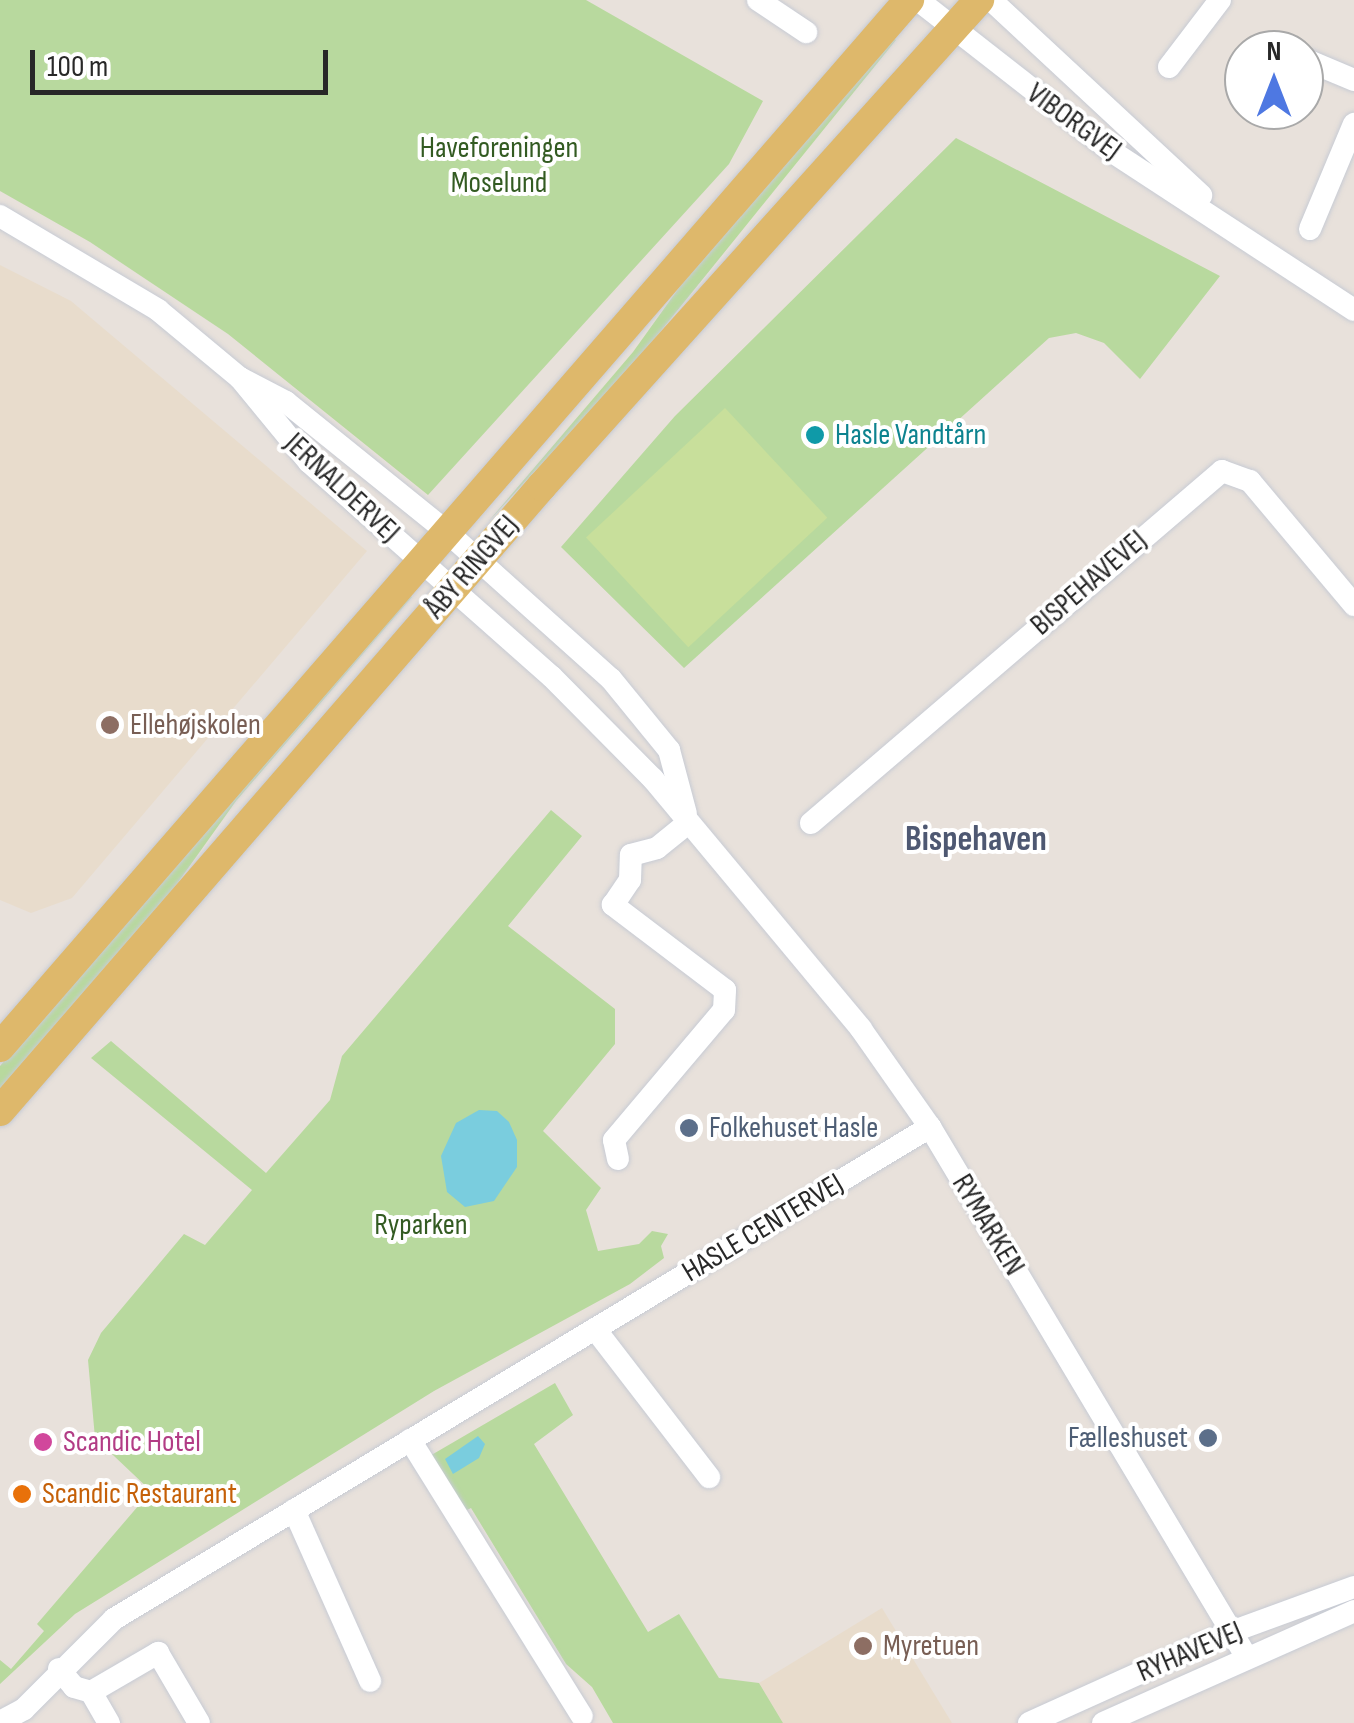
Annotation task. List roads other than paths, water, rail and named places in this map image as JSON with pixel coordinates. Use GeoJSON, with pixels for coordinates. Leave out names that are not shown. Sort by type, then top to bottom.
{"type":"FeatureCollection","features":[{"type":"Feature","properties":{"kind":"main road","name":"ÅBY RINGVEJ"},"geometry":{"type":"LineString","coordinates":[[0,1046],[909,0]]}},
{"type":"Feature","properties":{"kind":"main road","name":"ÅBY RINGVEJ"},"geometry":{"type":"LineString","coordinates":[[0,1111],[453,588],[978,0]]}},
{"type":"Feature","properties":{"kind":"street"},"geometry":{"type":"LineString","coordinates":[[758,0],[806,32]]}},
{"type":"Feature","properties":{"kind":"street","name":"VIBORGVEJ"},"geometry":{"type":"LineString","coordinates":[[918,0],[1111,151],[1240,230],[1354,310]]}},
{"type":"Feature","properties":{"kind":"street","name":"VIBORGVEJ"},"geometry":{"type":"LineString","coordinates":[[991,0],[1240,230]]}},
{"type":"Feature","properties":{"kind":"street"},"geometry":{"type":"LineString","coordinates":[[1170,67],[1220,0]]}},
{"type":"Feature","properties":{"kind":"street"},"geometry":{"type":"LineString","coordinates":[[1324,67],[1354,80]]}},
{"type":"Feature","properties":{"kind":"street"},"geometry":{"type":"LineString","coordinates":[[1310,229],[1354,124]]}},
{"type":"Feature","properties":{"kind":"street","name":"JERNALDERVEJ"},"geometry":{"type":"LineString","coordinates":[[0,216],[158,310],[240,378],[309,462],[453,588]]}},
{"type":"Feature","properties":{"kind":"street","name":"JERNALDERVEJ"},"geometry":{"type":"LineString","coordinates":[[240,378],[286,402],[478,560]]}},
{"type":"Feature","properties":{"kind":"street","name":"BISPEHAVEVEJ"},"geometry":{"type":"LineString","coordinates":[[811,823],[1222,471],[1250,481],[1354,606]]}},
{"type":"Feature","properties":{"kind":"street","name":"RYMARKEN"},"geometry":{"type":"LineString","coordinates":[[478,560],[608,676],[669,750],[688,823]]}},
{"type":"Feature","properties":{"kind":"street","name":"RYMARKEN"},"geometry":{"type":"LineString","coordinates":[[453,588],[552,677],[688,823],[861,1029],[930,1127],[1246,1656]]}},
{"type":"Feature","properties":{"kind":"street"},"geometry":{"type":"LineString","coordinates":[[618,1159],[614,1140],[724,1010],[725,990],[613,905],[630,880],[631,855],[657,848],[688,823]]}},
{"type":"Feature","properties":{"kind":"street","name":"HASLE CENTERVEJ"},"geometry":{"type":"LineString","coordinates":[[0,1722],[24,1709],[59,1668],[114,1619],[930,1127]]}},
{"type":"Feature","properties":{"kind":"street"},"geometry":{"type":"LineString","coordinates":[[595,1329],[709,1477]]}},
{"type":"Feature","properties":{"kind":"street"},"geometry":{"type":"LineString","coordinates":[[410,1440],[582,1716]]}},
{"type":"Feature","properties":{"kind":"street"},"geometry":{"type":"LineString","coordinates":[[294,1510],[370,1680]]}},
{"type":"Feature","properties":{"kind":"street","name":"RYHAVEVEJ"},"geometry":{"type":"LineString","coordinates":[[1029,1723],[1232,1632],[1354,1588]]}},
{"type":"Feature","properties":{"kind":"street","name":"RYHAVEVEJ"},"geometry":{"type":"LineString","coordinates":[[1103,1723],[1354,1611]]}},
{"type":"Feature","properties":{"kind":"street"},"geometry":{"type":"LineString","coordinates":[[91,1692],[158,1653],[199,1723]]}},
{"type":"Feature","properties":{"kind":"street"},"geometry":{"type":"LineString","coordinates":[[59,1668],[74,1687],[91,1692],[109,1723]]}},
{"type":"Feature","properties":{"kind":"water"},"geometry":{"type":"Polygon","coordinates":[[[479,1110],[497,1111],[509,1122],[517,1140],[517,1167],[494,1201],[465,1207],[447,1192],[441,1156],[456,1123],[479,1110]]]}},
{"type":"Feature","properties":{"kind":"water"},"geometry":{"type":"Polygon","coordinates":[[[478,1436],[485,1444],[479,1458],[453,1474],[445,1459],[478,1436]]]}},
{"type":"Feature","properties":{"kind":"place","name":"Hasle Vandtårn"},"geometry":{"type":"Point","coordinates":[815,435]}},
{"type":"Feature","properties":{"kind":"place","name":"Ellehøjskolen"},"geometry":{"type":"Point","coordinates":[110,725]}},
{"type":"Feature","properties":{"kind":"place","name":"Folkehuset Hasle"},"geometry":{"type":"Point","coordinates":[689,1128]}},
{"type":"Feature","properties":{"kind":"place","name":"Fælleshuset"},"geometry":{"type":"Point","coordinates":[1208,1438]}},
{"type":"Feature","properties":{"kind":"place","name":"Scandic Hotel"},"geometry":{"type":"Point","coordinates":[43,1442]}},
{"type":"Feature","properties":{"kind":"place","name":"Scandic Restaurant"},"geometry":{"type":"Point","coordinates":[22,1494]}},
{"type":"Feature","properties":{"kind":"place","name":"Myretuen"},"geometry":{"type":"Point","coordinates":[863,1646]}},
{"type":"Feature","properties":{"kind":"district","name":"Bispehaven"},"geometry":{"type":"Point","coordinates":[976,840]}},
{"type":"Feature","properties":{"kind":"park label","name":"Haveforeningen Moselund"},"geometry":{"type":"Point","coordinates":[499,165]}},
{"type":"Feature","properties":{"kind":"park label","name":"Ryparken"},"geometry":{"type":"Point","coordinates":[421,1225]}}]}
